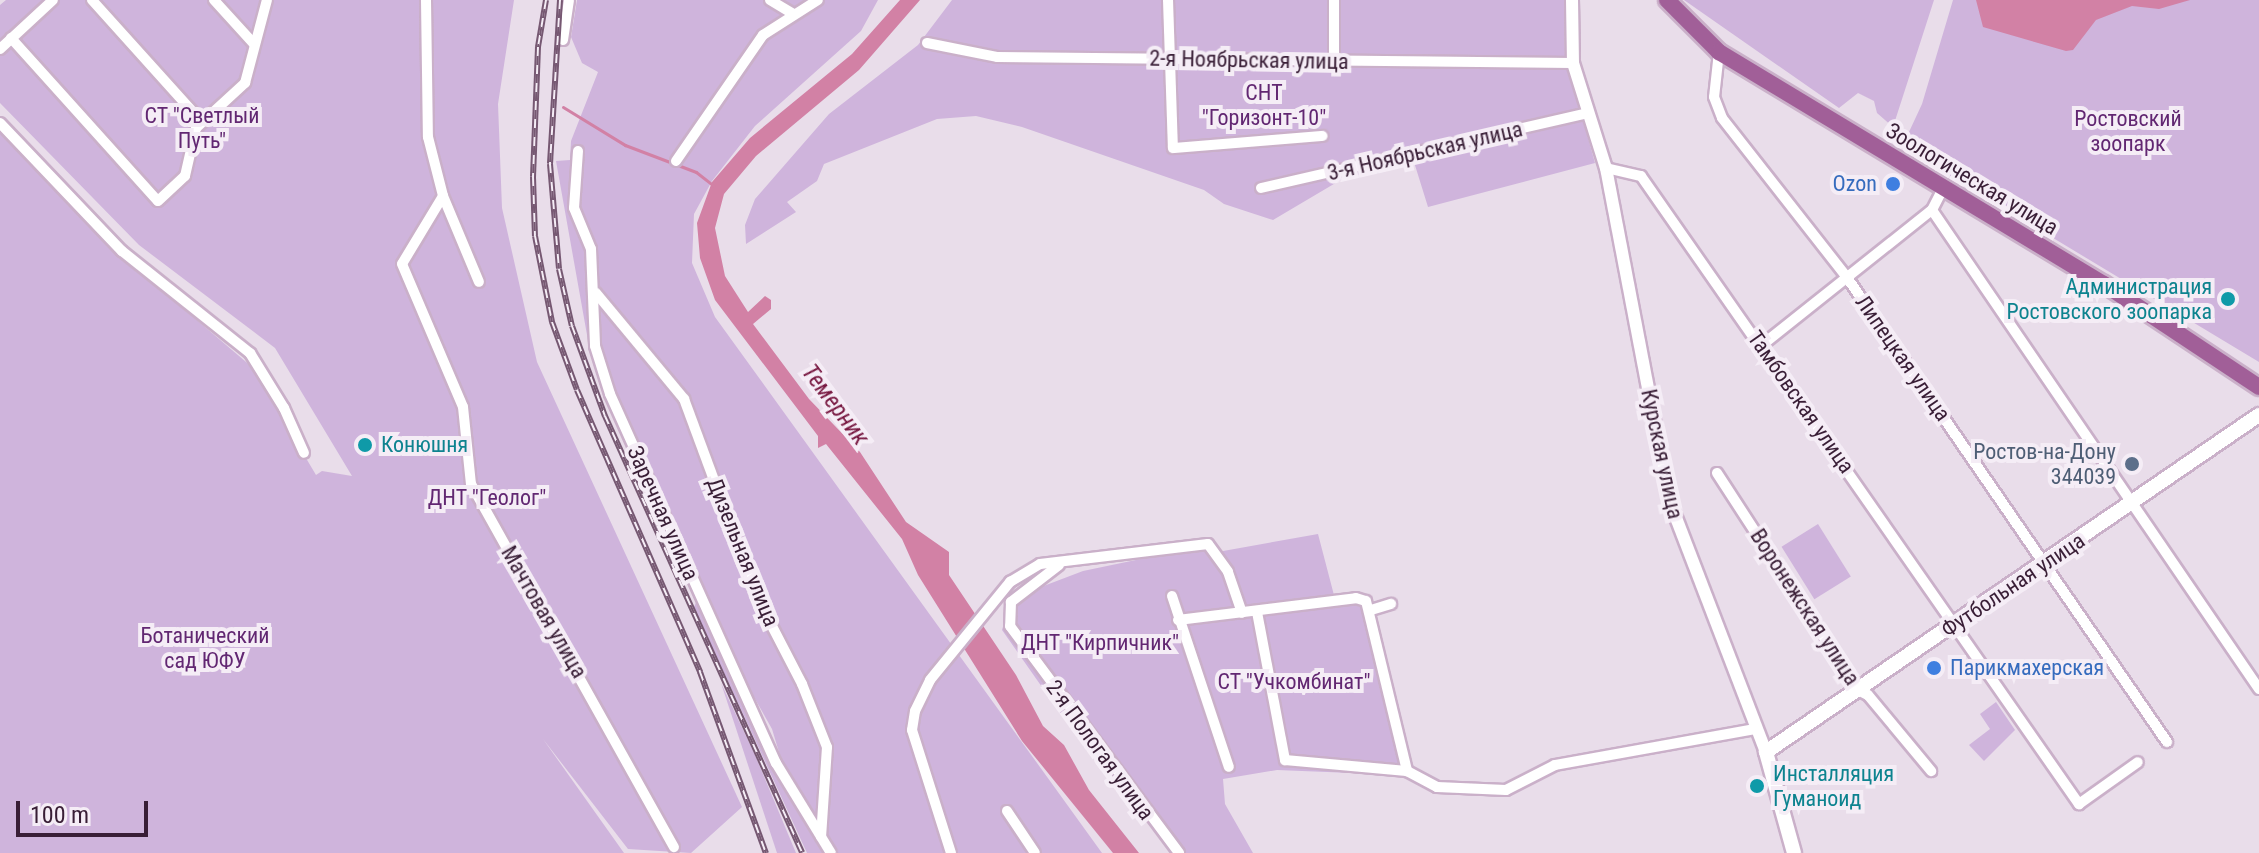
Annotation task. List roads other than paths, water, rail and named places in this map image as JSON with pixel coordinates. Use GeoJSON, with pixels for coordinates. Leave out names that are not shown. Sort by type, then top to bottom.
{"type":"FeatureCollection","features":[{"type":"Feature","properties":{"kind":"main road","name":"Зоологическая улица"},"geometry":{"type":"LineString","coordinates":[[1668,2],[1719,52],[2104,284],[2259,387]]}},
{"type":"Feature","properties":{"kind":"main road","name":"Футбольная улица"},"geometry":{"type":"LineString","coordinates":[[1766,752],[2132,505],[2259,415]]}},
{"type":"Feature","properties":{"kind":"main road","name":"Курская улица"},"geometry":{"type":"LineString","coordinates":[[1766,752],[1794,853]]}},
{"type":"Feature","properties":{"kind":"street"},"geometry":{"type":"LineString","coordinates":[[0,49],[53,0]]}},
{"type":"Feature","properties":{"kind":"street"},"geometry":{"type":"LineString","coordinates":[[92,0],[201,121]]}},
{"type":"Feature","properties":{"kind":"street"},"geometry":{"type":"LineString","coordinates":[[214,0],[254,44]]}},
{"type":"Feature","properties":{"kind":"street"},"geometry":{"type":"LineString","coordinates":[[11,38],[158,201],[185,176],[201,121],[238,93],[267,0]]}},
{"type":"Feature","properties":{"kind":"street"},"geometry":{"type":"LineString","coordinates":[[426,0],[428,137],[443,196],[479,282]]}},
{"type":"Feature","properties":{"kind":"street"},"geometry":{"type":"LineString","coordinates":[[563,40],[569,0]]}},
{"type":"Feature","properties":{"kind":"street"},"geometry":{"type":"LineString","coordinates":[[770,0],[793,14]]}},
{"type":"Feature","properties":{"kind":"street"},"geometry":{"type":"LineString","coordinates":[[676,161],[763,35],[818,0]]}},
{"type":"Feature","properties":{"kind":"street"},"geometry":{"type":"LineString","coordinates":[[1168,0],[1170,143],[1181,149],[1323,136]]}},
{"type":"Feature","properties":{"kind":"street"},"geometry":{"type":"LineString","coordinates":[[1334,0],[1334,61]]}},
{"type":"Feature","properties":{"kind":"street"},"geometry":{"type":"LineString","coordinates":[[1572,0],[1573,63],[1606,168]]}},
{"type":"Feature","properties":{"kind":"street","name":"2-я Ноябрьская улица"},"geometry":{"type":"LineString","coordinates":[[927,43],[997,57],[1573,63]]}},
{"type":"Feature","properties":{"kind":"street","name":"Липецкая улица"},"geometry":{"type":"LineString","coordinates":[[1719,52],[1714,97],[1722,118],[1846,276],[2167,742]]}},
{"type":"Feature","properties":{"kind":"street","name":"3-я Ноябрьская улица"},"geometry":{"type":"LineString","coordinates":[[1261,188],[1588,113]]}},
{"type":"Feature","properties":{"kind":"street"},"geometry":{"type":"LineString","coordinates":[[0,123],[122,251],[250,353],[284,408],[304,453]]}},
{"type":"Feature","properties":{"kind":"street","name":"Заречная улица"},"geometry":{"type":"LineString","coordinates":[[578,151],[574,208],[591,249],[596,293],[595,346],[610,394],[776,763],[831,853]]}},
{"type":"Feature","properties":{"kind":"street","name":"Тамбовская улица"},"geometry":{"type":"LineString","coordinates":[[1606,168],[1641,176],[1762,345],[2079,804],[2138,762]]}},
{"type":"Feature","properties":{"kind":"street","name":"Курская улица"},"geometry":{"type":"LineString","coordinates":[[1606,168],[1670,502],[1766,752]]}},
{"type":"Feature","properties":{"kind":"street"},"geometry":{"type":"LineString","coordinates":[[1762,345],[1932,210],[1943,188]]}},
{"type":"Feature","properties":{"kind":"street","name":"Мачтовая улица"},"geometry":{"type":"LineString","coordinates":[[443,196],[402,264],[463,407],[471,484],[674,847]]}},
{"type":"Feature","properties":{"kind":"street"},"geometry":{"type":"LineString","coordinates":[[1932,210],[2259,689]]}},
{"type":"Feature","properties":{"kind":"street","name":"Дизельная улица"},"geometry":{"type":"LineString","coordinates":[[596,293],[684,399],[758,599],[802,684],[827,747],[821,838]]}},
{"type":"Feature","properties":{"kind":"street","name":"Воронежская улица"},"geometry":{"type":"LineString","coordinates":[[1717,473],[1858,690],[1868,695],[1931,771]]}},
{"type":"Feature","properties":{"kind":"street","name":"2-я Пологая улица"},"geometry":{"type":"LineString","coordinates":[[1179,853],[1010,626],[1011,602],[1059,565],[1208,544],[1228,572],[1242,613]]}},
{"type":"Feature","properties":{"kind":"street"},"geometry":{"type":"LineString","coordinates":[[951,853],[912,730],[921,695],[997,599],[1026,570],[1059,565]]}},
{"type":"Feature","properties":{"kind":"street"},"geometry":{"type":"LineString","coordinates":[[1172,596],[1229,767]]}},
{"type":"Feature","properties":{"kind":"street"},"geometry":{"type":"LineString","coordinates":[[1178,620],[1356,598],[1371,610],[1407,771]]}},
{"type":"Feature","properties":{"kind":"street"},"geometry":{"type":"LineString","coordinates":[[1371,610],[1391,604]]}},
{"type":"Feature","properties":{"kind":"street"},"geometry":{"type":"LineString","coordinates":[[1257,612],[1285,760],[1407,771],[1437,787],[1506,790],[1555,765],[1756,729]]}},
{"type":"Feature","properties":{"kind":"street"},"geometry":{"type":"LineString","coordinates":[[1007,811],[1035,853]]}},
{"type":"Feature","properties":{"kind":"waterway"},"geometry":{"type":"LineString","coordinates":[[563,107],[625,145],[696,172],[714,186]]}},
{"type":"Feature","properties":{"kind":"railway"},"geometry":{"type":"LineString","coordinates":[[546,0],[538,47],[533,177],[535,236],[552,322],[577,390],[700,672],[766,853]]}},
{"type":"Feature","properties":{"kind":"railway"},"geometry":{"type":"LineString","coordinates":[[560,0],[550,164],[559,269],[572,326],[605,416],[802,853]]}},
{"type":"Feature","properties":{"kind":"place","name":"Ozon"},"geometry":{"type":"Point","coordinates":[1893,184]}},
{"type":"Feature","properties":{"kind":"place","name":"Администрация Ростовского зоопарка"},"geometry":{"type":"Point","coordinates":[2228,299]}},
{"type":"Feature","properties":{"kind":"place","name":"Конюшня"},"geometry":{"type":"Point","coordinates":[365,445]}},
{"type":"Feature","properties":{"kind":"place","name":"Ростов-на-Дону 344039"},"geometry":{"type":"Point","coordinates":[2132,464]}},
{"type":"Feature","properties":{"kind":"place","name":"Парикмахерская"},"geometry":{"type":"Point","coordinates":[1934,668]}},
{"type":"Feature","properties":{"kind":"place","name":"Инсталляция Гуманоид"},"geometry":{"type":"Point","coordinates":[1757,786]}},
{"type":"Feature","properties":{"kind":"park label","name":"СНТ \"Горизонт-10\""},"geometry":{"type":"Point","coordinates":[1264,104]}},
{"type":"Feature","properties":{"kind":"park label","name":"СТ \"Светлый Путь\""},"geometry":{"type":"Point","coordinates":[202,128]}},
{"type":"Feature","properties":{"kind":"park label","name":"Ростовский зоопарк"},"geometry":{"type":"Point","coordinates":[2128,130]}},
{"type":"Feature","properties":{"kind":"park label","name":"ДНТ \"Геолог\""},"geometry":{"type":"Point","coordinates":[487,498]}},
{"type":"Feature","properties":{"kind":"park label","name":"ДНТ \"Кирпичник\""},"geometry":{"type":"Point","coordinates":[1100,643]}},
{"type":"Feature","properties":{"kind":"park label","name":"Ботанический сад ЮФУ"},"geometry":{"type":"Point","coordinates":[205,648]}},
{"type":"Feature","properties":{"kind":"park label","name":"СТ \"Учкомбинат\""},"geometry":{"type":"Point","coordinates":[1294,682]}},
{"type":"Feature","properties":{"kind":"water label","name":"Темерник"},"geometry":{"type":"Point","coordinates":[835,405]}}]}
